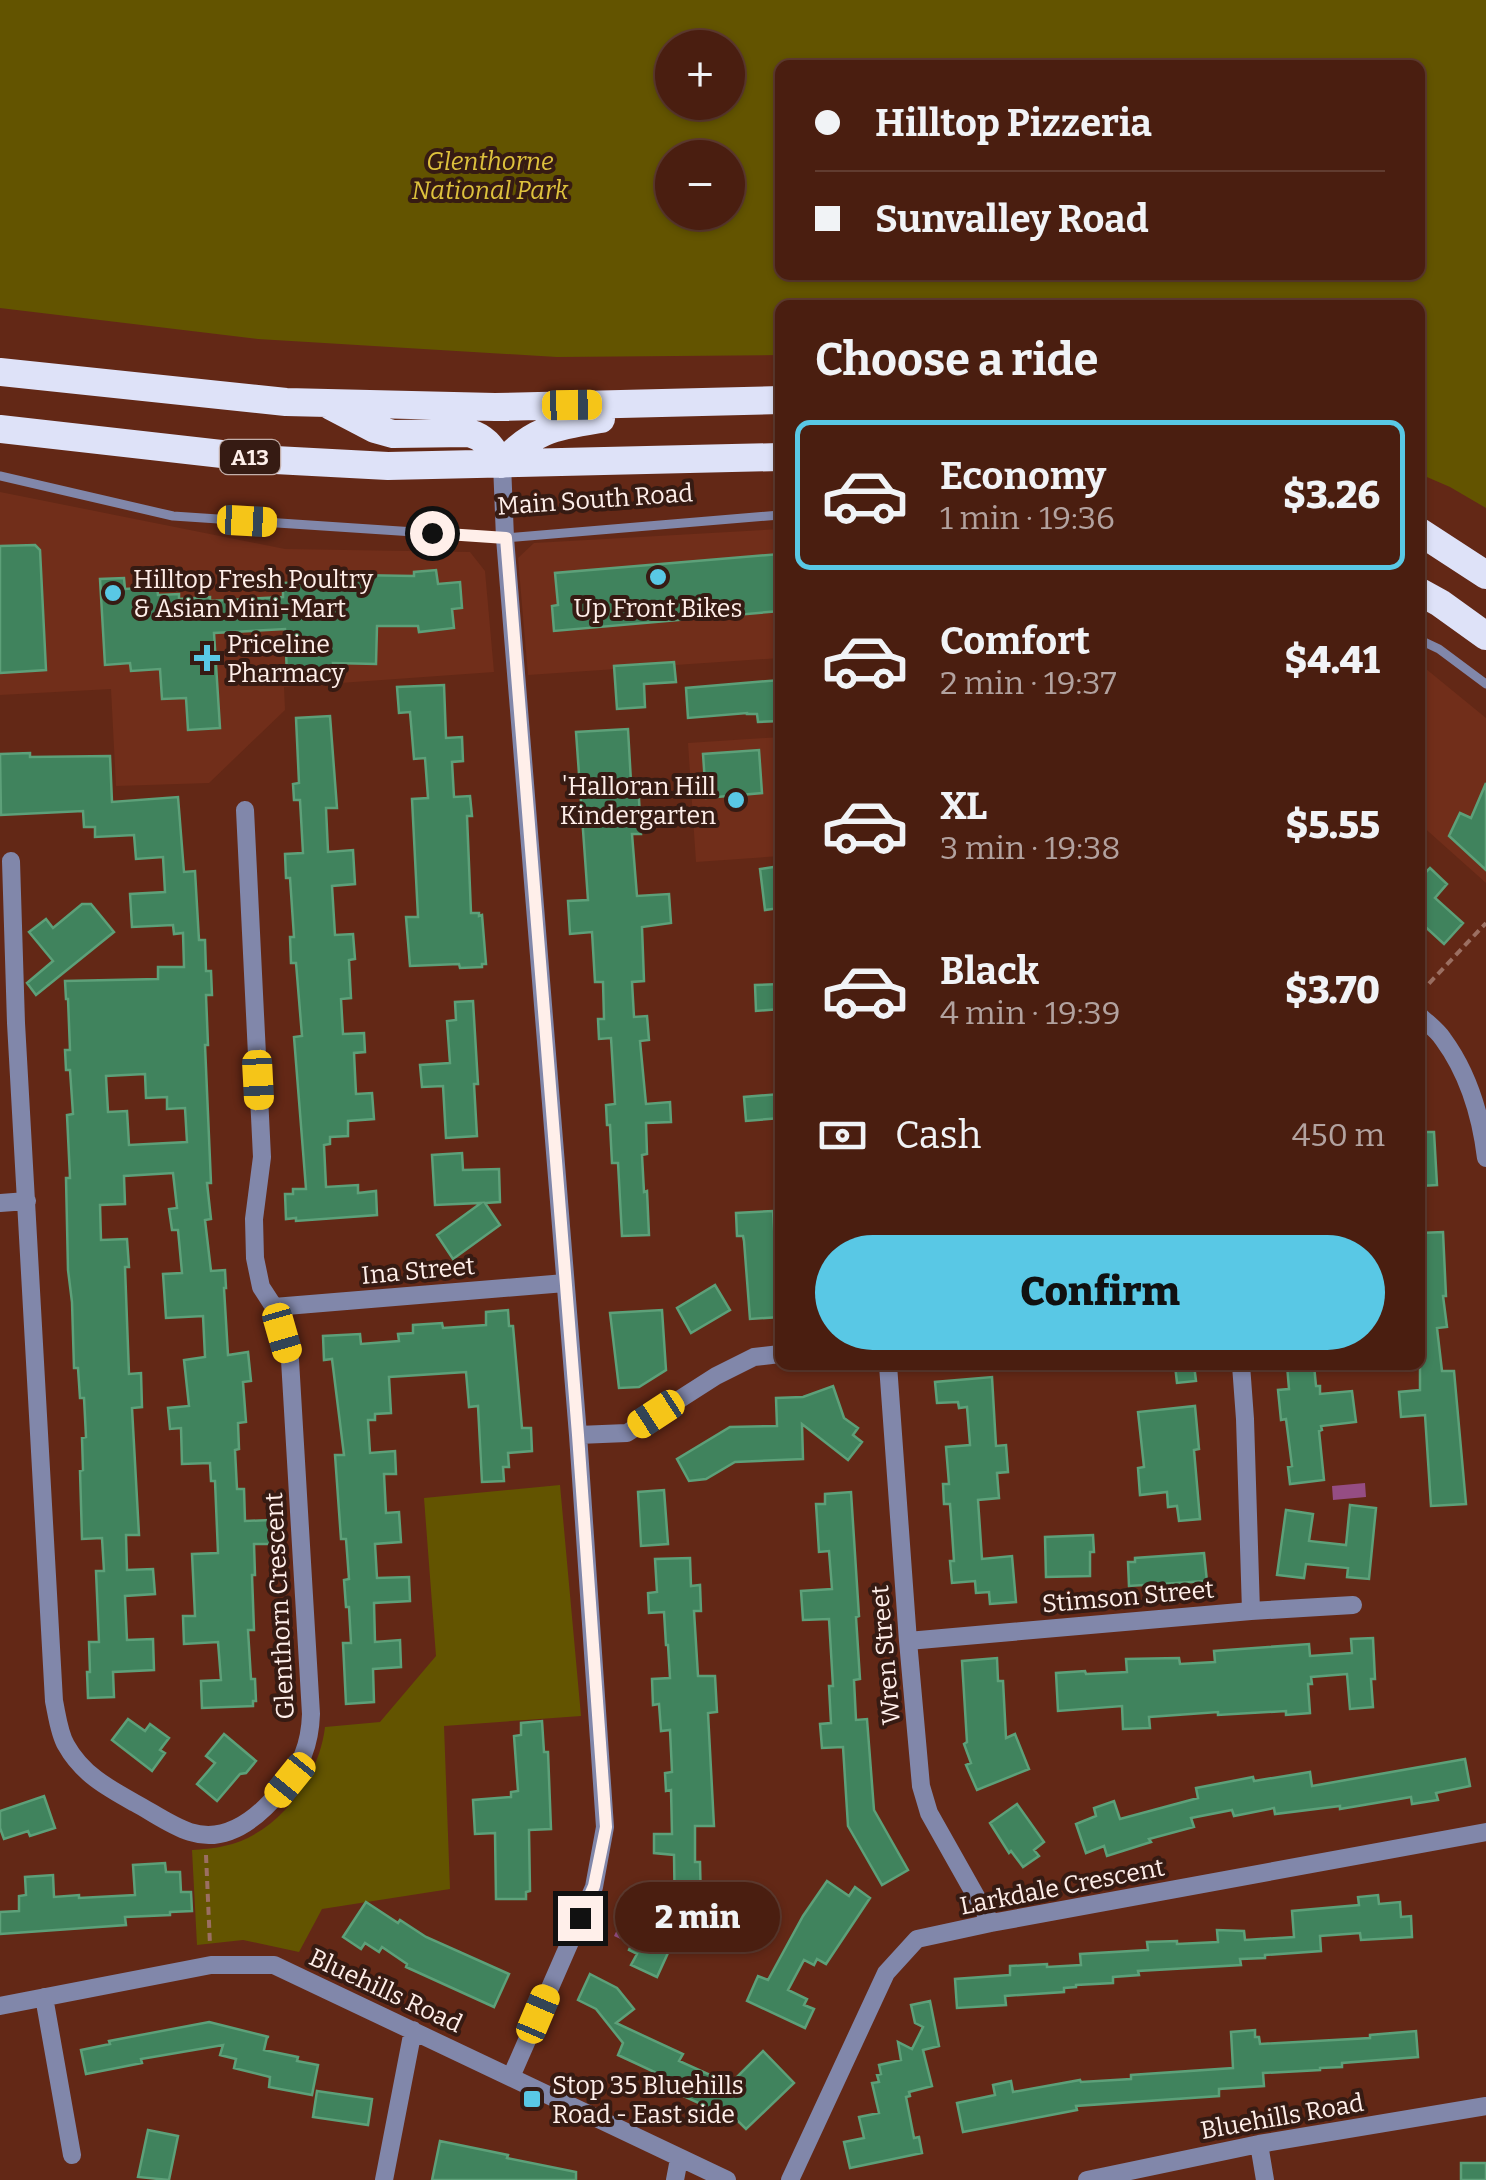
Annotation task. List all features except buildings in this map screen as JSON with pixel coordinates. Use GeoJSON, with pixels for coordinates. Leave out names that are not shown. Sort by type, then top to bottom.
{"type":"FeatureCollection","features":[{"type":"Feature","properties":{"kind":"highway"},"geometry":{"type":"LineString","coordinates":[[0,372],[286,402],[495,407],[775,400]]}},
{"type":"Feature","properties":{"kind":"highway"},"geometry":{"type":"LineString","coordinates":[[325,403],[374,429],[393,434],[478,436],[488,442],[502,464],[516,448],[551,428],[686,402]]}},
{"type":"Feature","properties":{"kind":"highway","name":"Main South Road"},"geometry":{"type":"LineString","coordinates":[[0,429],[275,460],[388,466],[775,457]]}},
{"type":"Feature","properties":{"kind":"highway"},"geometry":{"type":"LineString","coordinates":[[1425,535],[1486,574]]}},
{"type":"Feature","properties":{"kind":"highway"},"geometry":{"type":"LineString","coordinates":[[1425,595],[1486,636]]}},
{"type":"Feature","properties":{"kind":"street"},"geometry":{"type":"LineString","coordinates":[[502,464],[606,1827],[594,1886],[510,2077]]}},
{"type":"Feature","properties":{"kind":"street","name":"Glenthorn Crescent"},"geometry":{"type":"LineString","coordinates":[[205,1834],[236,1829],[272,1801],[302,1762],[310,1731],[290,1360],[274,1307],[261,1287],[255,1258],[254,1219],[262,1157],[245,810]]}},
{"type":"Feature","properties":{"kind":"street"},"geometry":{"type":"LineString","coordinates":[[11,860],[16,1023],[54,1701],[65,1744],[93,1780],[191,1832],[205,1834]]}},
{"type":"Feature","properties":{"kind":"street"},"geometry":{"type":"LineString","coordinates":[[1425,1021],[1442,1038],[1468,1084],[1483,1129],[1486,1158]]}},
{"type":"Feature","properties":{"kind":"street"},"geometry":{"type":"LineString","coordinates":[[0,1202],[27,1201]]}},
{"type":"Feature","properties":{"kind":"street","name":"Ina Street"},"geometry":{"type":"LineString","coordinates":[[274,1307],[565,1283]]}},
{"type":"Feature","properties":{"kind":"street"},"geometry":{"type":"LineString","coordinates":[[578,1435],[626,1433],[728,1370],[754,1357],[775,1355]]}},
{"type":"Feature","properties":{"kind":"street","name":"Wren Street"},"geometry":{"type":"LineString","coordinates":[[888,1370],[921,1786],[929,1813],[991,1924]]}},
{"type":"Feature","properties":{"kind":"street"},"geometry":{"type":"LineString","coordinates":[[1241,1370],[1246,1419],[1250,1611]]}},
{"type":"Feature","properties":{"kind":"street","name":"Stimson Street"},"geometry":{"type":"LineString","coordinates":[[908,1641],[1353,1605]]}},
{"type":"Feature","properties":{"kind":"street","name":"Larkdale Crescent"},"geometry":{"type":"LineString","coordinates":[[790,2180],[886,1973],[917,1939],[1486,1832]]}},
{"type":"Feature","properties":{"kind":"street","name":"Bluehills Road"},"geometry":{"type":"LineString","coordinates":[[0,2006],[211,1965],[274,1965],[727,2180]]}},
{"type":"Feature","properties":{"kind":"street"},"geometry":{"type":"LineString","coordinates":[[44,1997],[72,2155]]}},
{"type":"Feature","properties":{"kind":"street"},"geometry":{"type":"LineString","coordinates":[[384,2180],[414,2030]]}},
{"type":"Feature","properties":{"kind":"street","name":"Bluehills Road"},"geometry":{"type":"LineString","coordinates":[[1087,2180],[1259,2144],[1486,2106]]}},
{"type":"Feature","properties":{"kind":"street"},"geometry":{"type":"LineString","coordinates":[[1259,2144],[1265,2180]]}},
{"type":"Feature","properties":{"kind":"street"},"geometry":{"type":"LineString","coordinates":[[675,2180],[679,2158]]}},
{"type":"Feature","properties":{"kind":"lane","name":"Main South Road"},"geometry":{"type":"LineString","coordinates":[[0,476],[173,516],[506,538],[775,515]]}},
{"type":"Feature","properties":{"kind":"lane"},"geometry":{"type":"LineString","coordinates":[[1425,642],[1439,648],[1486,684]]}},
{"type":"Feature","properties":{"kind":"path"},"geometry":{"type":"LineString","coordinates":[[1425,988],[1486,924]]}},
{"type":"Feature","properties":{"kind":"path"},"geometry":{"type":"LineString","coordinates":[[205,1834],[211,1965]]}},
{"type":"Feature","properties":{"kind":"shaded area"},"geometry":{"type":"Polygon","coordinates":[[[0,492],[285,549],[470,552],[485,571],[494,672],[284,687],[285,710],[209,783],[116,786],[111,689],[0,695],[0,492]]]}},
{"type":"Feature","properties":{"kind":"shaded area"},"geometry":{"type":"Polygon","coordinates":[[[775,529],[775,658],[528,675],[518,558],[534,543],[775,529]]]}},
{"type":"Feature","properties":{"kind":"shaded area"},"geometry":{"type":"Polygon","coordinates":[[[1425,668],[1486,718],[1486,883],[1425,828],[1425,668]]]}},
{"type":"Feature","properties":{"kind":"shaded area","name":"'Halloran Hill Kindergarten"},"geometry":{"type":"Polygon","coordinates":[[[775,737],[775,856],[696,862],[688,743],[775,737]]]}},
{"type":"Feature","properties":{"kind":"shaded area"},"geometry":{"type":"Polygon","coordinates":[[[1365,1483],[1366,1497],[1333,1500],[1332,1486],[1365,1483]]]}},
{"type":"Feature","properties":{"kind":"shaded area"},"geometry":{"type":"Polygon","coordinates":[[[637,1912],[641,1922],[635,1924],[627,1942],[614,1936],[623,1917],[637,1912]]]}},
{"type":"Feature","properties":{"kind":"green space","name":"Glenthorne National Park"},"geometry":{"type":"Polygon","coordinates":[[[0,0],[1486,0],[1486,508],[1425,476],[1425,300],[775,300],[775,355],[557,357],[258,339],[0,308],[0,0]]]}},
{"type":"Feature","properties":{"kind":"green space"},"geometry":{"type":"Polygon","coordinates":[[[560,1485],[581,1716],[444,1726],[450,1889],[322,1909],[299,1952],[243,1940],[197,1945],[192,1850],[243,1840],[278,1817],[314,1766],[325,1727],[380,1722],[436,1656],[424,1498],[560,1485]]]}},
{"type":"Feature","properties":{"kind":"place","name":"Up Front Bikes"},"geometry":{"type":"Point","coordinates":[658,577]}},
{"type":"Feature","properties":{"kind":"place","name":"Hilltop Fresh Poultry & Asian Mini-Mart"},"geometry":{"type":"Point","coordinates":[113,593]}},
{"type":"Feature","properties":{"kind":"place","name":"Priceline Pharmacy"},"geometry":{"type":"Point","coordinates":[207,658]}},
{"type":"Feature","properties":{"kind":"place","name":"'Halloran Hill Kindergarten"},"geometry":{"type":"Point","coordinates":[736,800]}},
{"type":"Feature","properties":{"kind":"place","name":"Stop 35 Bluehills Road - East side"},"geometry":{"type":"Point","coordinates":[532,2099]}},
{"type":"Feature","properties":{"kind":"route"},"geometry":{"type":"LineString","coordinates":[[432,533],[506,538],[606,1827],[594,1886],[580,1918]]}}]}
